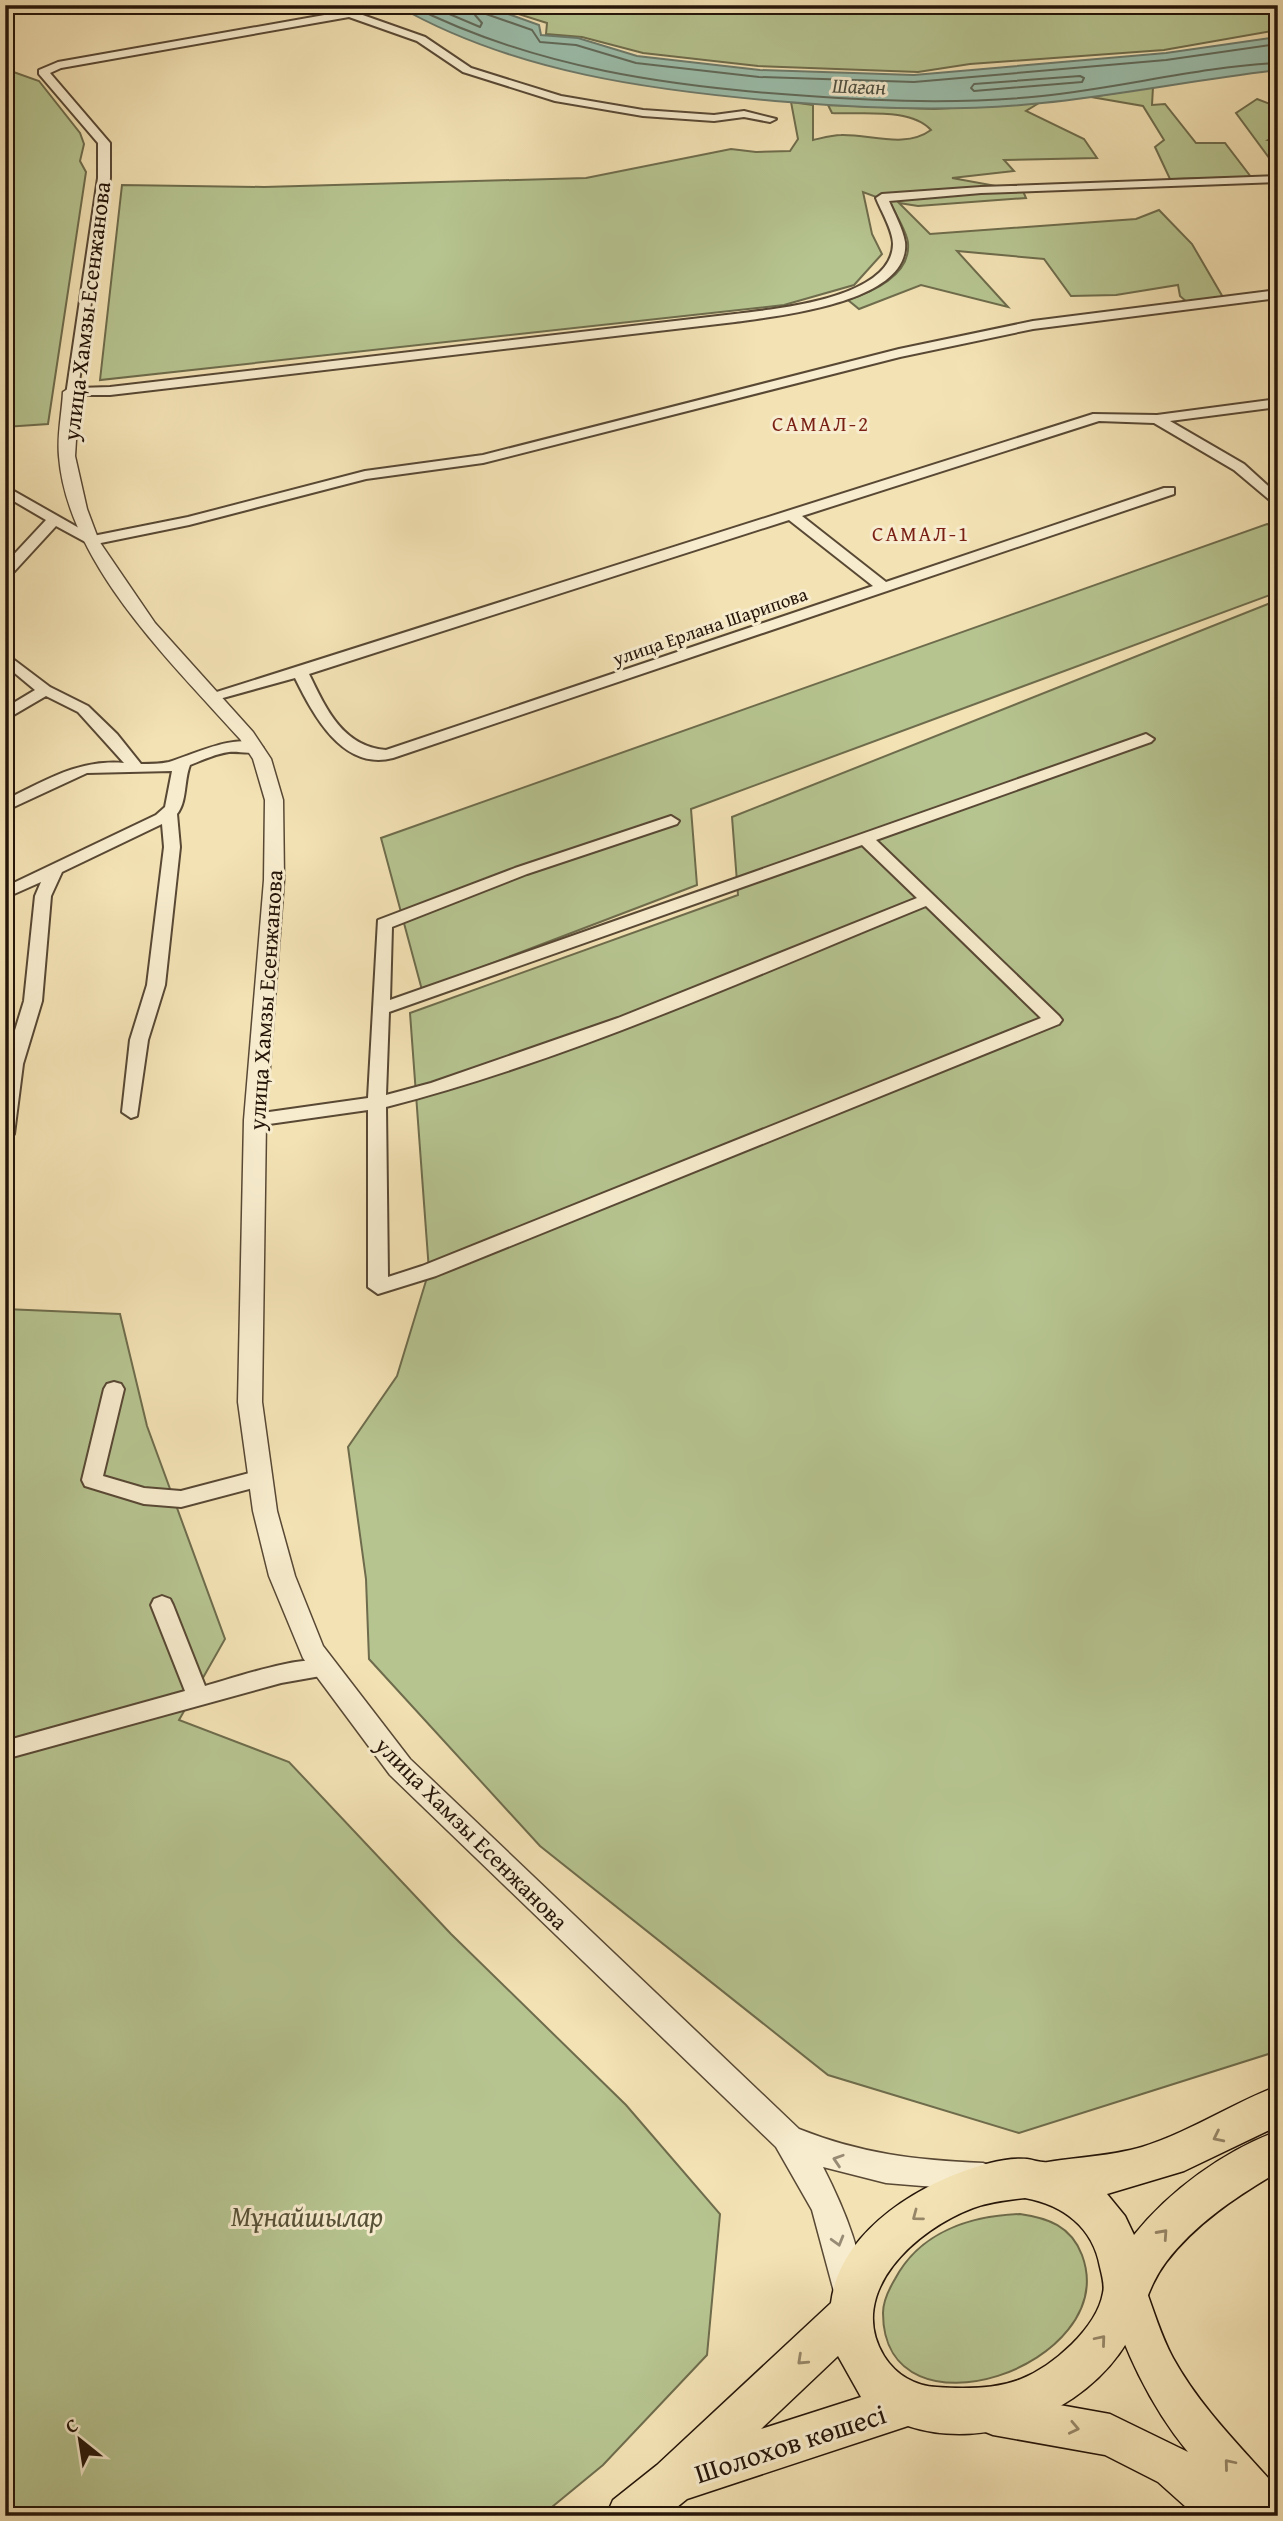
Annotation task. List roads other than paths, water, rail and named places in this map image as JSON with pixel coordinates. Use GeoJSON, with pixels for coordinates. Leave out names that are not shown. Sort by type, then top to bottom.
{"type":"FeatureCollection","features":[{"type":"Feature","properties":{"kind":"highway"},"geometry":{"type":"LineString","coordinates":[[1278,2105],[1209,2141],[1150,2164],[1106,2177],[989,2182],[958,2192],[925,2209],[896,2232],[871,2259],[860,2281],[852,2313],[855,2347],[864,2366],[890,2394],[908,2404],[958,2410],[1018,2402],[1038,2395],[1062,2379],[1109,2332],[1120,2313],[1137,2266],[1162,2233],[1196,2201],[1278,2150]]}},
{"type":"Feature","properties":{"kind":"highway"},"geometry":{"type":"LineString","coordinates":[[1039,2179],[1074,2193],[1096,2209],[1112,2232],[1126,2291]]}},
{"type":"Feature","properties":{"kind":"highway","name":"Шолохов көшесі"},"geometry":{"type":"LineString","coordinates":[[629,2516],[673,2481],[852,2313]]}},
{"type":"Feature","properties":{"kind":"highway","name":"Шолохов көшесі"},"geometry":{"type":"LineString","coordinates":[[673,2481],[908,2404]]}},
{"type":"Feature","properties":{"kind":"main road"},"geometry":{"type":"LineString","coordinates":[[1126,2291],[1146,2348],[1161,2379],[1273,2516]]}},
{"type":"Feature","properties":{"kind":"main road"},"geometry":{"type":"LineString","coordinates":[[958,2410],[1038,2420],[1110,2435],[1173,2467],[1229,2516]]}},
{"type":"Feature","properties":{"kind":"street"},"geometry":{"type":"LineString","coordinates":[[353,9],[421,39],[467,70],[559,99],[643,113],[714,118],[744,114],[770,119]]}},
{"type":"Feature","properties":{"kind":"street","name":"улица Хамзы Есенжанова"},"geometry":{"type":"LineString","coordinates":[[353,9],[58,65],[43,72],[104,143],[104,178],[71,392],[67,456],[79,509],[91,541],[149,627],[255,748],[262,759],[274,800],[276,832],[255,1120],[250,1402],[265,1511],[282,1576],[312,1651],[400,1767],[787,2137]]}},
{"type":"Feature","properties":{"kind":"street"},"geometry":{"type":"LineString","coordinates":[[71,392],[110,391],[735,318],[811,306],[862,292],[883,276],[894,260],[899,243],[882,198],[994,189],[1278,179]]}},
{"type":"Feature","properties":{"kind":"street"},"geometry":{"type":"LineString","coordinates":[[5,490],[91,541],[189,521],[365,475],[483,459],[762,387],[1006,331],[1278,294]]}},
{"type":"Feature","properties":{"kind":"street"},"geometry":{"type":"LineString","coordinates":[[212,696],[300,672],[1098,417],[1157,419],[1278,403]]}},
{"type":"Feature","properties":{"kind":"street"},"geometry":{"type":"LineString","coordinates":[[1157,419],[1238,467],[1276,500]]}},
{"type":"Feature","properties":{"kind":"street","name":"улица Ерлана Шарипова"},"geometry":{"type":"LineString","coordinates":[[300,672],[320,712],[346,745],[359,752],[387,755],[1169,491]]}},
{"type":"Feature","properties":{"kind":"street"},"geometry":{"type":"LineString","coordinates":[[790,514],[883,587]]}},
{"type":"Feature","properties":{"kind":"street"},"geometry":{"type":"LineString","coordinates":[[5,573],[36,537],[55,520]]}},
{"type":"Feature","properties":{"kind":"street"},"geometry":{"type":"LineString","coordinates":[[5,657],[45,690],[83,709],[112,737],[137,769]]}},
{"type":"Feature","properties":{"kind":"street"},"geometry":{"type":"LineString","coordinates":[[5,715],[45,690]]}},
{"type":"Feature","properties":{"kind":"street"},"geometry":{"type":"LineString","coordinates":[[383,1008],[1146,739]]}},
{"type":"Feature","properties":{"kind":"street"},"geometry":{"type":"LineString","coordinates":[[5,806],[93,766],[137,769],[170,766],[211,749],[236,745],[255,748]]}},
{"type":"Feature","properties":{"kind":"street"},"geometry":{"type":"LineString","coordinates":[[5,892],[169,812],[173,809],[177,777],[184,760]]}},
{"type":"Feature","properties":{"kind":"street"},"geometry":{"type":"LineString","coordinates":[[131,1112],[139,1040],[156,985],[172,847],[169,812]]}},
{"type":"Feature","properties":{"kind":"street"},"geometry":{"type":"LineString","coordinates":[[671,821],[521,872],[384,924],[383,1008],[377,1103],[378,1287],[429,1271],[1053,1020],[864,837]]}},
{"type":"Feature","properties":{"kind":"street"},"geometry":{"type":"LineString","coordinates":[[5,1134],[15,1064],[33,1001],[43,896],[55,869]]}},
{"type":"Feature","properties":{"kind":"street"},"geometry":{"type":"LineString","coordinates":[[255,1120],[377,1103],[436,1088],[624,1021],[929,899]]}},
{"type":"Feature","properties":{"kind":"street"},"geometry":{"type":"LineString","coordinates":[[114,1390],[92,1480],[144,1496],[181,1499],[261,1478]]}},
{"type":"Feature","properties":{"kind":"street"},"geometry":{"type":"LineString","coordinates":[[162,1605],[198,1697]]}},
{"type":"Feature","properties":{"kind":"street"},"geometry":{"type":"LineString","coordinates":[[5,1750],[281,1674],[324,1668]]}},
{"type":"Feature","properties":{"kind":"street"},"geometry":{"type":"LineString","coordinates":[[787,2137],[845,2163],[888,2172],[1039,2179]]}},
{"type":"Feature","properties":{"kind":"street"},"geometry":{"type":"LineString","coordinates":[[787,2137],[819,2186],[844,2261],[852,2313]]}},
{"type":"Feature","properties":{"kind":"water","name":"Шаған"},"geometry":{"type":"Polygon","coordinates":[[[396,5],[483,5],[539,25],[541,35],[578,38],[637,56],[760,70],[914,75],[1166,53],[1278,37],[1278,70],[1101,96],[1010,106],[883,108],[820,104],[687,92],[586,75],[488,47],[441,28],[396,5]]]}},
{"type":"Feature","properties":{"kind":"district","name":"САМАЛ-2"},"geometry":{"type":"Point","coordinates":[821,423]}},
{"type":"Feature","properties":{"kind":"district","name":"САМАЛ-1"},"geometry":{"type":"Point","coordinates":[921,533]}},
{"type":"Feature","properties":{"kind":"park label","name":"Мұнайшылар"},"geometry":{"type":"Point","coordinates":[307,2215]}}]}
